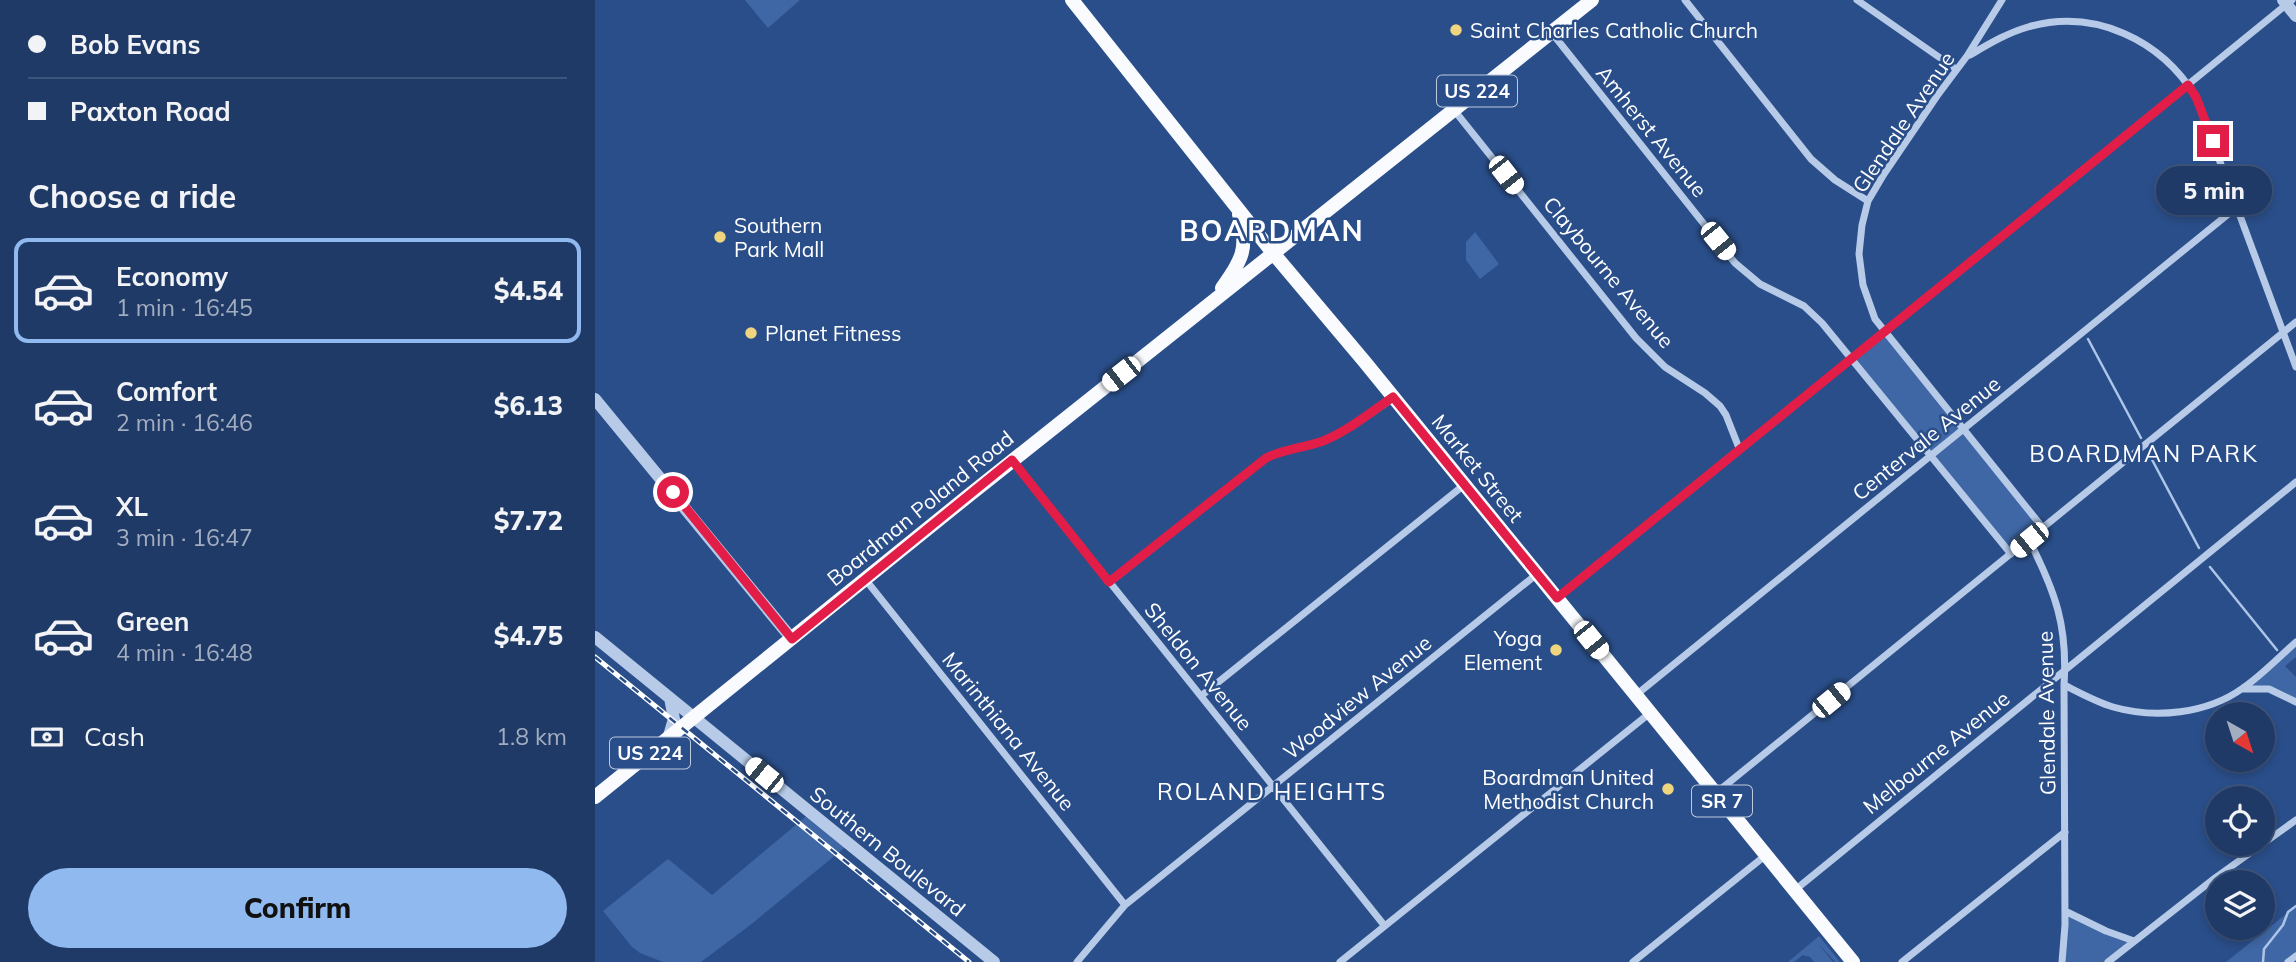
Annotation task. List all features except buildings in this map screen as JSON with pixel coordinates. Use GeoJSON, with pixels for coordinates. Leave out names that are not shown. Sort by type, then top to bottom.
{"type":"FeatureCollection","features":[{"type":"Feature","properties":{"kind":"main road","name":"Market Street"},"geometry":{"type":"LineString","coordinates":[[1072,0],[1273,253],[1853,962]]}},
{"type":"Feature","properties":{"kind":"main road","name":"US 224"},"geometry":{"type":"LineString","coordinates":[[1273,253],[1592,0]]}},
{"type":"Feature","properties":{"kind":"main road"},"geometry":{"type":"LineString","coordinates":[[1206,307],[1236,269],[1241,257],[1244,239],[1238,209]]}},
{"type":"Feature","properties":{"kind":"main road","name":"Boardman Poland Road"},"geometry":{"type":"LineString","coordinates":[[595,797],[1273,253]]}},
{"type":"Feature","properties":{"kind":"street"},"geometry":{"type":"LineString","coordinates":[[1685,0],[1811,159],[1835,180],[1868,201]]}},
{"type":"Feature","properties":{"kind":"street"},"geometry":{"type":"LineString","coordinates":[[1857,0],[1956,69]]}},
{"type":"Feature","properties":{"kind":"street","name":"Glendale Avenue"},"geometry":{"type":"LineString","coordinates":[[2002,0],[1868,201],[1860,239],[1860,270],[1875,319],[2043,527]]}},
{"type":"Feature","properties":{"kind":"street"},"geometry":{"type":"LineString","coordinates":[[1557,598],[2188,85],[2287,1],[2296,16]]}},
{"type":"Feature","properties":{"kind":"street"},"geometry":{"type":"LineString","coordinates":[[1967,56],[2004,36],[2030,26],[2056,22],[2087,23],[2122,32],[2147,45],[2169,62],[2196,97],[2296,367]]}},
{"type":"Feature","properties":{"kind":"street","name":"Amherst Avenue"},"geometry":{"type":"LineString","coordinates":[[1551,33],[1735,263],[1760,284],[1812,312],[2011,554]]}},
{"type":"Feature","properties":{"kind":"street","name":"Claybourne Avenue"},"geometry":{"type":"LineString","coordinates":[[1454,110],[1636,338],[1665,367],[1720,406],[1739,448]]}},
{"type":"Feature","properties":{"kind":"street","name":"Centervale Avenue"},"geometry":{"type":"LineString","coordinates":[[1636,695],[2237,207]]}},
{"type":"Feature","properties":{"kind":"street"},"geometry":{"type":"LineString","coordinates":[[1716,793],[2296,322]]}},
{"type":"Feature","properties":{"kind":"street"},"geometry":{"type":"LineString","coordinates":[[1109,582],[1266,458],[1334,436],[1393,397]]}},
{"type":"Feature","properties":{"kind":"street"},"geometry":{"type":"LineString","coordinates":[[595,399],[792,639]]}},
{"type":"Feature","properties":{"kind":"street","name":"Sheldon Avenue"},"geometry":{"type":"LineString","coordinates":[[1012,460],[1384,926]]}},
{"type":"Feature","properties":{"kind":"street","name":"Melbourne Avenue"},"geometry":{"type":"LineString","coordinates":[[1794,891],[2296,482]]}},
{"type":"Feature","properties":{"kind":"street"},"geometry":{"type":"LineString","coordinates":[[1201,696],[1465,485]]}},
{"type":"Feature","properties":{"kind":"street","name":"Glendale Avenue"},"geometry":{"type":"LineString","coordinates":[[2029,540],[2048,577],[2059,609],[2066,670],[2065,911],[2062,962]]}},
{"type":"Feature","properties":{"kind":"street","name":"Woodview Avenue"},"geometry":{"type":"LineString","coordinates":[[1077,962],[1125,905],[1537,574]]}},
{"type":"Feature","properties":{"kind":"street","name":"Marinthiana Avenue"},"geometry":{"type":"LineString","coordinates":[[865,579],[1125,905]]}},
{"type":"Feature","properties":{"kind":"street","name":"Southern Boulevard"},"geometry":{"type":"LineString","coordinates":[[595,637],[993,962]]}},
{"type":"Feature","properties":{"kind":"street"},"geometry":{"type":"LineString","coordinates":[[2064,685],[2111,707],[2142,713],[2162,714],[2196,709],[2242,689],[2296,642]]}},
{"type":"Feature","properties":{"kind":"street"},"geometry":{"type":"LineString","coordinates":[[2262,671],[2269,689]]}},
{"type":"Feature","properties":{"kind":"street"},"geometry":{"type":"LineString","coordinates":[[2242,689],[2269,689],[2296,702]]}},
{"type":"Feature","properties":{"kind":"street"},"geometry":{"type":"LineString","coordinates":[[668,739],[674,719],[670,698]]}},
{"type":"Feature","properties":{"kind":"street"},"geometry":{"type":"LineString","coordinates":[[1340,962],[1650,713]]}},
{"type":"Feature","properties":{"kind":"street"},"geometry":{"type":"LineString","coordinates":[[2108,962],[2296,820]]}},
{"type":"Feature","properties":{"kind":"street"},"geometry":{"type":"LineString","coordinates":[[1902,962],[2065,832]]}},
{"type":"Feature","properties":{"kind":"street"},"geometry":{"type":"LineString","coordinates":[[1633,962],[1766,855]]}},
{"type":"Feature","properties":{"kind":"street"},"geometry":{"type":"LineString","coordinates":[[2065,911],[2134,941]]}},
{"type":"Feature","properties":{"kind":"street"},"geometry":{"type":"LineString","coordinates":[[2288,962],[2296,956]]}},
{"type":"Feature","properties":{"kind":"shaded area"},"geometry":{"type":"Polygon","coordinates":[[[745,0],[800,0],[768,28],[745,0]]]}},
{"type":"Feature","properties":{"kind":"shaded area"},"geometry":{"type":"Polygon","coordinates":[[[1475,232],[1499,264],[1480,279],[1466,260],[1466,242],[1475,232]]]}},
{"type":"Feature","properties":{"kind":"shaded area"},"geometry":{"type":"Polygon","coordinates":[[[1884,331],[2043,528],[2011,554],[1851,357],[1884,331]]]}},
{"type":"Feature","properties":{"kind":"shaded area"},"geometry":{"type":"Polygon","coordinates":[[[2296,642],[2296,657],[2285,666],[2296,677],[2296,702],[2269,689],[2242,689],[2296,642]]]}},
{"type":"Feature","properties":{"kind":"shaded area"},"geometry":{"type":"Polygon","coordinates":[[[810,813],[849,844],[701,962],[663,962],[640,953],[603,911],[668,859],[712,895],[810,813]]]}},
{"type":"Feature","properties":{"kind":"shaded area"},"geometry":{"type":"Polygon","coordinates":[[[2296,906],[2296,956],[2288,962],[2226,962],[2254,940],[2275,940],[2275,923],[2296,906]]]}},
{"type":"Feature","properties":{"kind":"shaded area"},"geometry":{"type":"Polygon","coordinates":[[[2065,911],[2134,941],[2108,962],[2062,962],[2065,911]]]}},
{"type":"Feature","properties":{"kind":"shaded area"},"geometry":{"type":"Polygon","coordinates":[[[1819,936],[1840,962],[1835,962],[1817,942],[1833,962],[1814,962],[1803,955],[1794,962],[1788,962],[1819,936]]]}},
{"type":"Feature","properties":{"kind":"waterway"},"geometry":{"type":"LineString","coordinates":[[2088,339],[2141,438]]}},
{"type":"Feature","properties":{"kind":"waterway"},"geometry":{"type":"LineString","coordinates":[[2149,454],[2199,548]]}},
{"type":"Feature","properties":{"kind":"waterway"},"geometry":{"type":"LineString","coordinates":[[2210,567],[2277,650]]}},
{"type":"Feature","properties":{"kind":"waterway"},"geometry":{"type":"LineString","coordinates":[[2263,962],[2264,949],[2283,925],[2288,912],[2296,906]]}},
{"type":"Feature","properties":{"kind":"railway"},"geometry":{"type":"LineString","coordinates":[[595,657],[969,962]]}},
{"type":"Feature","properties":{"kind":"place","name":"Saint Charles Catholic Church"},"geometry":{"type":"Point","coordinates":[1456,30]}},
{"type":"Feature","properties":{"kind":"place","name":"Southern Park Mall"},"geometry":{"type":"Point","coordinates":[720,237]}},
{"type":"Feature","properties":{"kind":"place","name":"Planet Fitness"},"geometry":{"type":"Point","coordinates":[751,333]}},
{"type":"Feature","properties":{"kind":"place","name":"Yoga Element"},"geometry":{"type":"Point","coordinates":[1556,650]}},
{"type":"Feature","properties":{"kind":"place","name":"Boardman United Methodist Church"},"geometry":{"type":"Point","coordinates":[1668,789]}},
{"type":"Feature","properties":{"kind":"district","name":"BOARDMAN"},"geometry":{"type":"Point","coordinates":[1272,230]}},
{"type":"Feature","properties":{"kind":"district","name":"BOARDMAN PARK"},"geometry":{"type":"Point","coordinates":[2144,453]}},
{"type":"Feature","properties":{"kind":"district","name":"ROLAND HEIGHTS"},"geometry":{"type":"Point","coordinates":[1272,791]}},
{"type":"Feature","properties":{"kind":"route"},"geometry":{"type":"LineString","coordinates":[[673,492],[792,639],[1012,460],[1109,582],[1266,458],[1334,436],[1393,397],[1557,598],[2188,85],[2196,97],[2213,141]]}}]}
